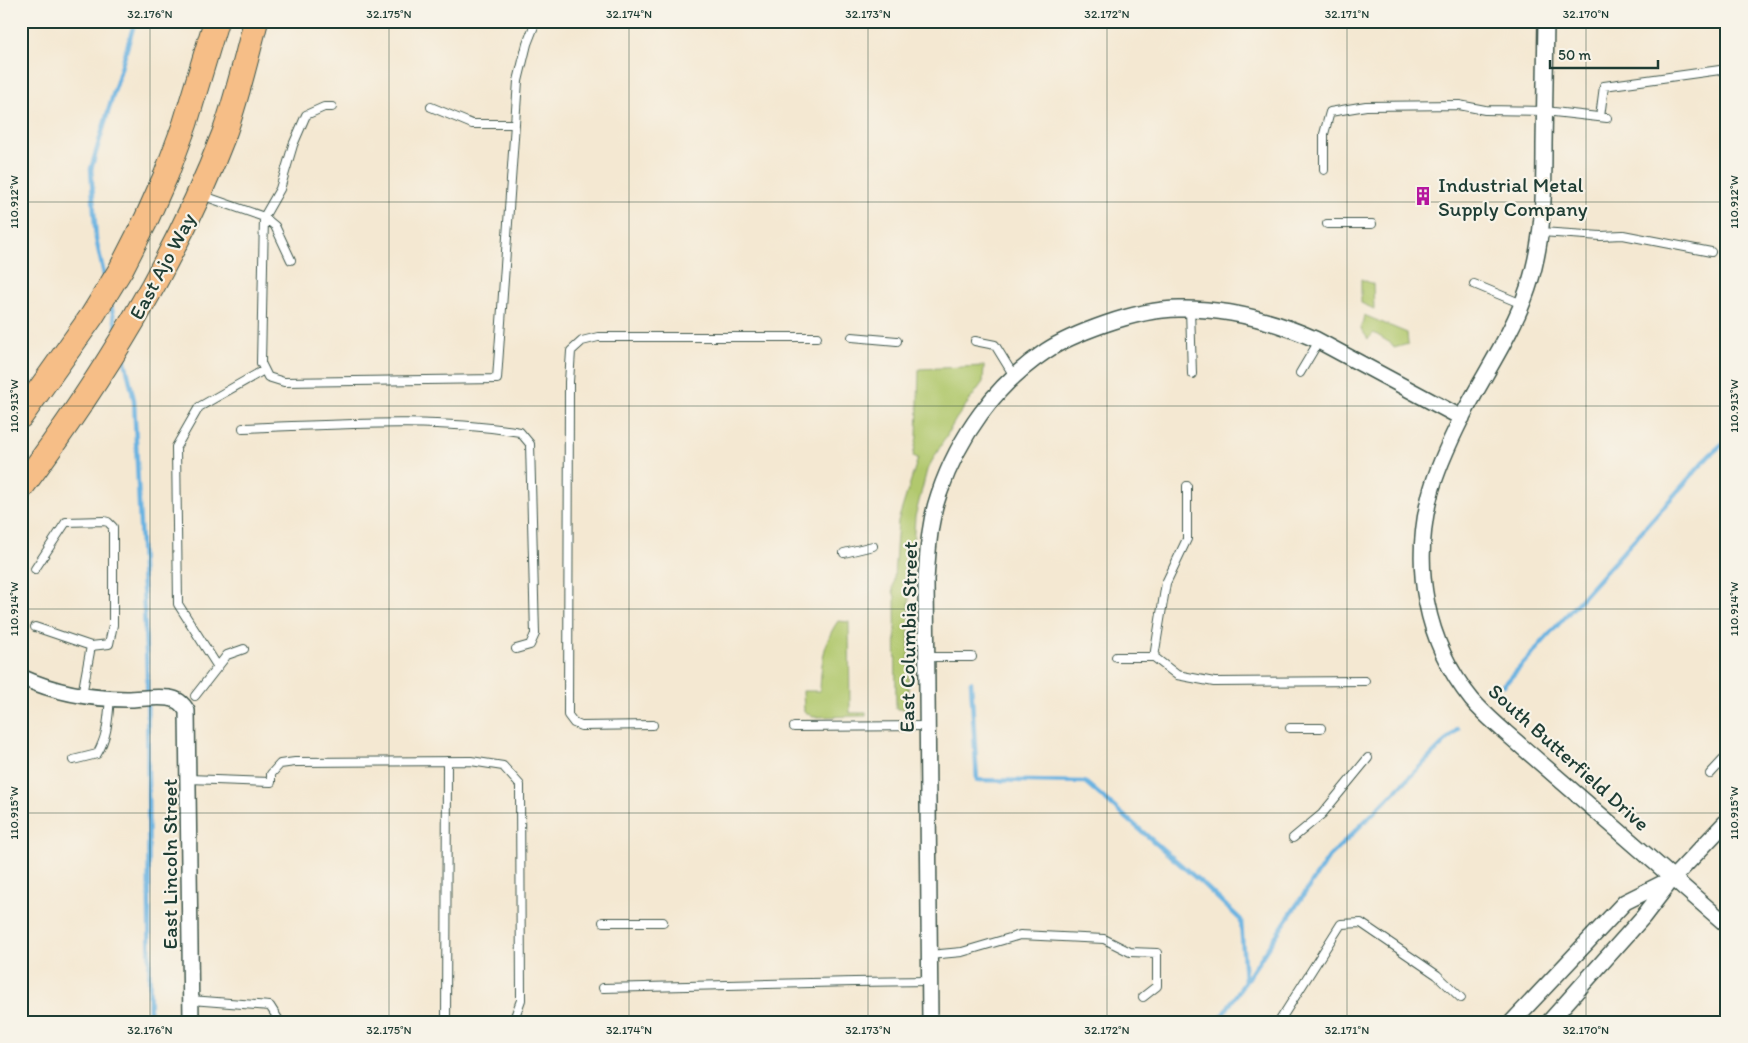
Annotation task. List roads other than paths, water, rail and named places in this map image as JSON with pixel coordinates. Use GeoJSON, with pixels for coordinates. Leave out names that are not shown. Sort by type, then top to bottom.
{"type":"FeatureCollection","features":[{"type":"Feature","properties":{"kind":"main road","name":"East Ajo Way"},"geometry":{"type":"LineString","coordinates":[[21,416],[92,316],[121,269],[146,220],[166,175],[184,124],[216,21]]}},
{"type":"Feature","properties":{"kind":"main road","name":"East Ajo Way"},"geometry":{"type":"LineString","coordinates":[[21,488],[68,425],[106,367],[179,236],[199,194],[224,133],[256,21]]}},
{"type":"Feature","properties":{"kind":"street","name":"South Butterfield Drive"},"geometry":{"type":"LineString","coordinates":[[1546,21],[1544,192],[1537,258],[1522,304],[1462,418],[1437,473],[1429,500],[1422,536],[1424,589],[1437,642],[1447,663],[1472,701],[1727,925]]}},
{"type":"Feature","properties":{"kind":"street","name":"East Columbia Street"},"geometry":{"type":"LineString","coordinates":[[930,1022],[926,580],[929,538],[938,495],[952,460],[970,427],[990,401],[1014,376],[1046,351],[1085,332],[1138,314],[1190,309],[1240,314],[1292,329],[1319,341],[1462,418]]}},
{"type":"Feature","properties":{"kind":"street"},"geometry":{"type":"LineString","coordinates":[[21,677],[51,688],[82,695],[190,701]]}},
{"type":"Feature","properties":{"kind":"street","name":"East Lincoln Street"},"geometry":{"type":"LineString","coordinates":[[190,701],[187,711],[189,720],[191,1022]]}},
{"type":"Feature","properties":{"kind":"street"},"geometry":{"type":"LineString","coordinates":[[1549,1022],[1643,917],[1673,878],[1727,821]]}},
{"type":"Feature","properties":{"kind":"street"},"geometry":{"type":"LineString","coordinates":[[1512,1022],[1625,902],[1673,878]]}},
{"type":"Feature","properties":{"kind":"lane"},"geometry":{"type":"LineString","coordinates":[[332,107],[324,107],[306,116],[293,145],[280,189],[264,218],[261,363],[268,377],[284,382],[497,379],[518,82],[527,44],[536,21]]}},
{"type":"Feature","properties":{"kind":"lane"},"geometry":{"type":"LineString","coordinates":[[1324,170],[1324,134],[1330,112],[1366,106],[1459,105],[1485,110],[1545,111],[1603,117],[1604,86],[1727,69]]}},
{"type":"Feature","properties":{"kind":"lane"},"geometry":{"type":"LineString","coordinates":[[431,107],[472,124],[515,124]]}},
{"type":"Feature","properties":{"kind":"lane"},"geometry":{"type":"LineString","coordinates":[[199,194],[264,218],[275,226],[290,260]]}},
{"type":"Feature","properties":{"kind":"lane"},"geometry":{"type":"LineString","coordinates":[[1326,224],[1372,224]]}},
{"type":"Feature","properties":{"kind":"lane"},"geometry":{"type":"LineString","coordinates":[[1541,232],[1600,236],[1622,235],[1711,252]]}},
{"type":"Feature","properties":{"kind":"lane"},"geometry":{"type":"LineString","coordinates":[[1474,284],[1522,304]]}},
{"type":"Feature","properties":{"kind":"lane"},"geometry":{"type":"LineString","coordinates":[[1190,309],[1192,374]]}},
{"type":"Feature","properties":{"kind":"lane"},"geometry":{"type":"LineString","coordinates":[[653,725],[581,726],[574,724],[568,715],[569,382],[571,351],[582,341],[598,336],[817,337]]}},
{"type":"Feature","properties":{"kind":"lane"},"geometry":{"type":"LineString","coordinates":[[852,337],[897,341]]}},
{"type":"Feature","properties":{"kind":"lane"},"geometry":{"type":"LineString","coordinates":[[975,341],[995,345],[1014,376]]}},
{"type":"Feature","properties":{"kind":"lane"},"geometry":{"type":"LineString","coordinates":[[1300,373],[1319,341]]}},
{"type":"Feature","properties":{"kind":"lane"},"geometry":{"type":"LineString","coordinates":[[218,667],[178,604],[176,448],[199,407],[264,370]]}},
{"type":"Feature","properties":{"kind":"lane"},"geometry":{"type":"LineString","coordinates":[[243,428],[403,423],[492,427],[520,432],[530,444],[535,634],[530,645],[516,649]]}},
{"type":"Feature","properties":{"kind":"lane"},"geometry":{"type":"LineString","coordinates":[[1154,657],[1166,583],[1187,539],[1187,486]]}},
{"type":"Feature","properties":{"kind":"lane"},"geometry":{"type":"LineString","coordinates":[[35,569],[66,522],[104,521],[113,527],[113,625],[109,644],[91,646],[35,627]]}},
{"type":"Feature","properties":{"kind":"lane"},"geometry":{"type":"LineString","coordinates":[[844,553],[873,546]]}},
{"type":"Feature","properties":{"kind":"lane"},"geometry":{"type":"LineString","coordinates":[[82,695],[91,646]]}},
{"type":"Feature","properties":{"kind":"lane"},"geometry":{"type":"LineString","coordinates":[[190,701],[227,655],[244,649]]}},
{"type":"Feature","properties":{"kind":"lane"},"geometry":{"type":"LineString","coordinates":[[927,657],[972,656]]}},
{"type":"Feature","properties":{"kind":"lane"},"geometry":{"type":"LineString","coordinates":[[1116,656],[1154,657],[1177,675],[1214,682],[1365,681]]}},
{"type":"Feature","properties":{"kind":"lane"},"geometry":{"type":"LineString","coordinates":[[73,760],[97,754],[104,742],[118,698]]}},
{"type":"Feature","properties":{"kind":"lane"},"geometry":{"type":"LineString","coordinates":[[794,727],[927,726]]}},
{"type":"Feature","properties":{"kind":"lane"},"geometry":{"type":"LineString","coordinates":[[1290,728],[1321,728]]}},
{"type":"Feature","properties":{"kind":"lane"},"geometry":{"type":"LineString","coordinates":[[1293,838],[1322,814],[1368,758]]}},
{"type":"Feature","properties":{"kind":"lane"},"geometry":{"type":"LineString","coordinates":[[1710,774],[1726,760]]}},
{"type":"Feature","properties":{"kind":"lane"},"geometry":{"type":"LineString","coordinates":[[446,1022],[447,761]]}},
{"type":"Feature","properties":{"kind":"lane"},"geometry":{"type":"LineString","coordinates":[[189,779],[271,782],[271,774],[280,764],[295,762],[471,761],[503,766],[520,785],[521,1000],[513,1022]]}},
{"type":"Feature","properties":{"kind":"lane"},"geometry":{"type":"LineString","coordinates":[[603,922],[663,922]]}},
{"type":"Feature","properties":{"kind":"lane"},"geometry":{"type":"LineString","coordinates":[[1279,1022],[1341,924],[1361,923],[1437,975],[1460,998]]}},
{"type":"Feature","properties":{"kind":"lane"},"geometry":{"type":"LineString","coordinates":[[929,955],[962,952],[1020,935],[1104,939],[1130,952],[1157,954],[1157,986],[1144,997]]}},
{"type":"Feature","properties":{"kind":"lane"},"geometry":{"type":"LineString","coordinates":[[603,988],[930,981]]}},
{"type":"Feature","properties":{"kind":"lane"},"geometry":{"type":"LineString","coordinates":[[191,1000],[270,1006],[280,1022]]}},
{"type":"Feature","properties":{"kind":"waterway"},"geometry":{"type":"LineString","coordinates":[[105,279],[96,239],[91,169],[135,21]]}},
{"type":"Feature","properties":{"kind":"waterway"},"geometry":{"type":"LineString","coordinates":[[110,301],[117,330]]}},
{"type":"Feature","properties":{"kind":"waterway"},"geometry":{"type":"LineString","coordinates":[[123,352],[134,400],[147,671],[150,1022]]}},
{"type":"Feature","properties":{"kind":"waterway"},"geometry":{"type":"LineString","coordinates":[[1504,685],[1709,456],[1727,440]]}},
{"type":"Feature","properties":{"kind":"waterway"},"geometry":{"type":"LineString","coordinates":[[971,682],[977,780],[1085,782],[1203,884],[1241,920],[1245,981]]}},
{"type":"Feature","properties":{"kind":"waterway"},"geometry":{"type":"LineString","coordinates":[[1218,1022],[1329,857],[1458,729]]}},
{"type":"Feature","properties":{"kind":"place","name":"Industrial Metal Supply Company"},"geometry":{"type":"Point","coordinates":[1423,196]}}]}
